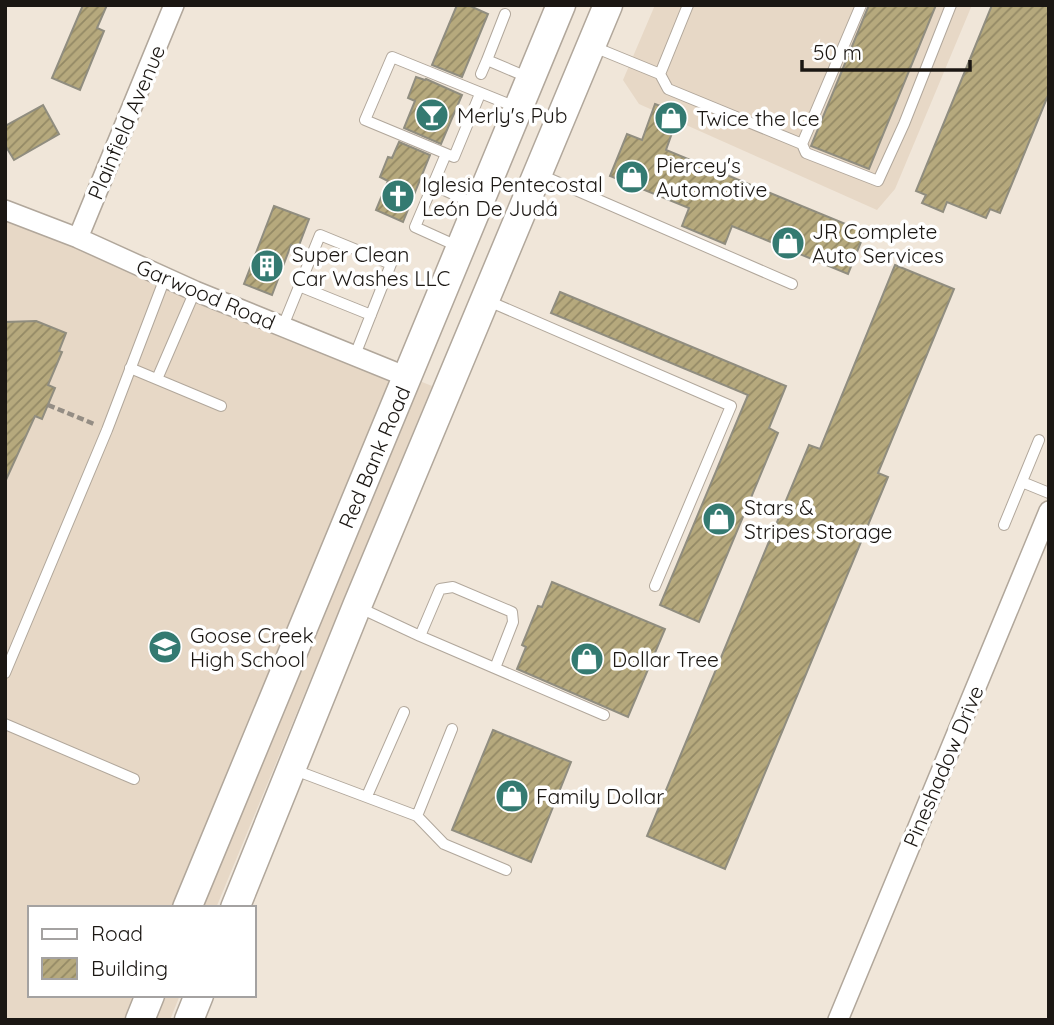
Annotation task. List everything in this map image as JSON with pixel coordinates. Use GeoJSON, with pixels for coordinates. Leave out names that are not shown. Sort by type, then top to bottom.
{"type":"FeatureCollection","features":[{"type":"Feature","properties":{"kind":"main road","name":"Red Bank Road"},"geometry":{"type":"LineString","coordinates":[[188,906],[561,5]]}},
{"type":"Feature","properties":{"kind":"main road","name":"Red Bank Road"},"geometry":{"type":"LineString","coordinates":[[236,906],[357,606],[608,5]]}},
{"type":"Feature","properties":{"kind":"main road"},"geometry":{"type":"LineString","coordinates":[[469,227],[486,300]]}},
{"type":"Feature","properties":{"kind":"main road"},"geometry":{"type":"LineString","coordinates":[[407,377],[426,442]]}},
{"type":"Feature","properties":{"kind":"main road"},"geometry":{"type":"LineString","coordinates":[[140,1020],[149,997]]}},
{"type":"Feature","properties":{"kind":"main road"},"geometry":{"type":"LineString","coordinates":[[189,1020],[198,997]]}},
{"type":"Feature","properties":{"kind":"street","name":"Plainfield Avenue"},"geometry":{"type":"LineString","coordinates":[[78,238],[174,5]]}},
{"type":"Feature","properties":{"kind":"street","name":"Garwood Road"},"geometry":{"type":"LineString","coordinates":[[5,209],[78,238],[195,291],[407,377]]}},
{"type":"Feature","properties":{"kind":"street","name":"Pineshadow Drive"},"geometry":{"type":"LineString","coordinates":[[838,1020],[1049,512]]}},
{"type":"Feature","properties":{"kind":"lane"},"geometry":{"type":"LineString","coordinates":[[660,74],[688,5]]}},
{"type":"Feature","properties":{"kind":"lane"},"geometry":{"type":"LineString","coordinates":[[802,144],[861,5]]}},
{"type":"Feature","properties":{"kind":"lane"},"geometry":{"type":"LineString","coordinates":[[592,46],[660,74],[668,89],[802,144],[806,153],[878,181],[904,124],[951,5]]}},
{"type":"Feature","properties":{"kind":"lane"},"geometry":{"type":"LineString","coordinates":[[481,74],[505,14]]}},
{"type":"Feature","properties":{"kind":"lane"},"geometry":{"type":"LineString","coordinates":[[480,94],[454,157],[365,120],[392,57],[518,109]]}},
{"type":"Feature","properties":{"kind":"lane"},"geometry":{"type":"LineString","coordinates":[[487,60],[531,79]]}},
{"type":"Feature","properties":{"kind":"lane"},"geometry":{"type":"LineString","coordinates":[[446,153],[415,227],[469,227]]}},
{"type":"Feature","properties":{"kind":"lane"},"geometry":{"type":"LineString","coordinates":[[537,173],[792,284]]}},
{"type":"Feature","properties":{"kind":"lane"},"geometry":{"type":"LineString","coordinates":[[433,185],[469,227]]}},
{"type":"Feature","properties":{"kind":"lane"},"geometry":{"type":"LineString","coordinates":[[283,326],[320,235],[391,264],[355,355]]}},
{"type":"Feature","properties":{"kind":"lane"},"geometry":{"type":"LineString","coordinates":[[5,673],[107,430],[165,278]]}},
{"type":"Feature","properties":{"kind":"lane"},"geometry":{"type":"LineString","coordinates":[[299,286],[371,315]]}},
{"type":"Feature","properties":{"kind":"lane"},"geometry":{"type":"LineString","coordinates":[[157,379],[195,291]]}},
{"type":"Feature","properties":{"kind":"lane"},"geometry":{"type":"LineString","coordinates":[[486,300],[731,405],[655,586]]}},
{"type":"Feature","properties":{"kind":"lane"},"geometry":{"type":"LineString","coordinates":[[130,368],[221,406]]}},
{"type":"Feature","properties":{"kind":"lane"},"geometry":{"type":"LineString","coordinates":[[1004,525],[1039,440]]}},
{"type":"Feature","properties":{"kind":"lane"},"geometry":{"type":"LineString","coordinates":[[1022,482],[1049,493]]}},
{"type":"Feature","properties":{"kind":"lane"},"geometry":{"type":"LineString","coordinates":[[420,636],[440,589],[453,587],[512,612],[513,622],[495,668]]}},
{"type":"Feature","properties":{"kind":"lane"},"geometry":{"type":"LineString","coordinates":[[357,606],[604,715]]}},
{"type":"Feature","properties":{"kind":"lane"},"geometry":{"type":"LineString","coordinates":[[367,796],[404,712]]}},
{"type":"Feature","properties":{"kind":"lane"},"geometry":{"type":"LineString","coordinates":[[5,724],[134,779]]}},
{"type":"Feature","properties":{"kind":"lane"},"geometry":{"type":"LineString","coordinates":[[417,817],[452,729]]}},
{"type":"Feature","properties":{"kind":"lane"},"geometry":{"type":"LineString","coordinates":[[292,769],[417,817],[444,844],[506,870]]}},
{"type":"Feature","properties":{"kind":"path"},"geometry":{"type":"LineString","coordinates":[[48,405],[107,430]]}},
{"type":"Feature","properties":{"kind":"shaded area"},"geometry":{"type":"Polygon","coordinates":[[[655,5],[972,5],[895,189],[877,210],[639,104],[623,80],[655,5]]]}},
{"type":"Feature","properties":{"kind":"shaded area","name":"Goose Creek High School"},"geometry":{"type":"Polygon","coordinates":[[[5,210],[195,291],[432,386],[217,906],[28,906],[28,997],[179,997],[170,1020],[5,1020],[5,210]]]}},
{"type":"Feature","properties":{"kind":"building"},"geometry":{"type":"Polygon","coordinates":[[[83,5],[107,5],[97,28],[104,31],[80,90],[52,78],[83,5]]]}},
{"type":"Feature","properties":{"kind":"building"},"geometry":{"type":"Polygon","coordinates":[[[457,5],[468,5],[488,14],[462,77],[432,65],[457,5]]]}},
{"type":"Feature","properties":{"kind":"building"},"geometry":{"type":"Polygon","coordinates":[[[869,5],[936,5],[869,169],[811,146],[869,5]]]}},
{"type":"Feature","properties":{"kind":"building"},"geometry":{"type":"Polygon","coordinates":[[[992,5],[1049,5],[1049,93],[1000,213],[990,209],[986,218],[947,202],[943,212],[922,203],[926,195],[916,191],[992,5]]]}},
{"type":"Feature","properties":{"kind":"building","name":"Merly's Pub"},"geometry":{"type":"Polygon","coordinates":[[[416,77],[462,95],[441,144],[404,128],[415,101],[408,98],[416,77]]]}},
{"type":"Feature","properties":{"kind":"building"},"geometry":{"type":"Polygon","coordinates":[[[655,104],[679,113],[666,150],[865,232],[848,274],[732,226],[725,244],[682,226],[689,208],[610,176],[627,134],[642,140],[655,104]]]}},
{"type":"Feature","properties":{"kind":"building"},"geometry":{"type":"Polygon","coordinates":[[[43,105],[59,134],[14,160],[5,145],[5,126],[43,105]]]}},
{"type":"Feature","properties":{"kind":"building","name":"Iglesia Pentecostal León De Judá"},"geometry":{"type":"Polygon","coordinates":[[[399,142],[430,155],[403,222],[376,210],[388,181],[380,177],[388,157],[392,158],[399,142]]]}},
{"type":"Feature","properties":{"kind":"building","name":"Super Clean Car Washes LLC"},"geometry":{"type":"Polygon","coordinates":[[[274,206],[309,219],[298,248],[291,245],[272,295],[244,284],[274,206]]]}},
{"type":"Feature","properties":{"kind":"building"},"geometry":{"type":"Polygon","coordinates":[[[895,265],[954,289],[878,473],[888,477],[725,869],[647,836],[809,445],[820,449],[895,265]]]}},
{"type":"Feature","properties":{"kind":"building"},"geometry":{"type":"Polygon","coordinates":[[[560,292],[786,386],[769,428],[778,433],[699,622],[660,605],[748,395],[551,313],[560,292]]]}},
{"type":"Feature","properties":{"kind":"building"},"geometry":{"type":"Polygon","coordinates":[[[36,321],[66,333],[59,351],[62,352],[48,385],[55,388],[42,419],[35,416],[5,482],[5,322],[36,321]]]}},
{"type":"Feature","properties":{"kind":"building","name":"Dollar Tree"},"geometry":{"type":"Polygon","coordinates":[[[552,582],[665,629],[628,717],[517,669],[526,647],[522,645],[538,606],[542,607],[552,582]]]}},
{"type":"Feature","properties":{"kind":"building","name":"Family Dollar"},"geometry":{"type":"Polygon","coordinates":[[[493,730],[571,762],[531,862],[452,830],[493,730]]]}},
{"type":"Feature","properties":{"kind":"place","name":"Merly's Pub"},"geometry":{"type":"Point","coordinates":[432,115]}},
{"type":"Feature","properties":{"kind":"place","name":"Twice the Ice"},"geometry":{"type":"Point","coordinates":[671,118]}},
{"type":"Feature","properties":{"kind":"place","name":"Piercey's Automotive"},"geometry":{"type":"Point","coordinates":[632,177]}},
{"type":"Feature","properties":{"kind":"place","name":"Iglesia Pentecostal León De Judá"},"geometry":{"type":"Point","coordinates":[398,196]}},
{"type":"Feature","properties":{"kind":"place","name":"JR Complete Auto Services"},"geometry":{"type":"Point","coordinates":[788,243]}},
{"type":"Feature","properties":{"kind":"place","name":"Super Clean Car Washes LLC"},"geometry":{"type":"Point","coordinates":[267,266]}},
{"type":"Feature","properties":{"kind":"place","name":"Stars & Stripes Storage"},"geometry":{"type":"Point","coordinates":[719,519]}},
{"type":"Feature","properties":{"kind":"place","name":"Goose Creek High School"},"geometry":{"type":"Point","coordinates":[165,647]}},
{"type":"Feature","properties":{"kind":"place","name":"Dollar Tree"},"geometry":{"type":"Point","coordinates":[587,659]}},
{"type":"Feature","properties":{"kind":"place","name":"Family Dollar"},"geometry":{"type":"Point","coordinates":[512,796]}}]}
